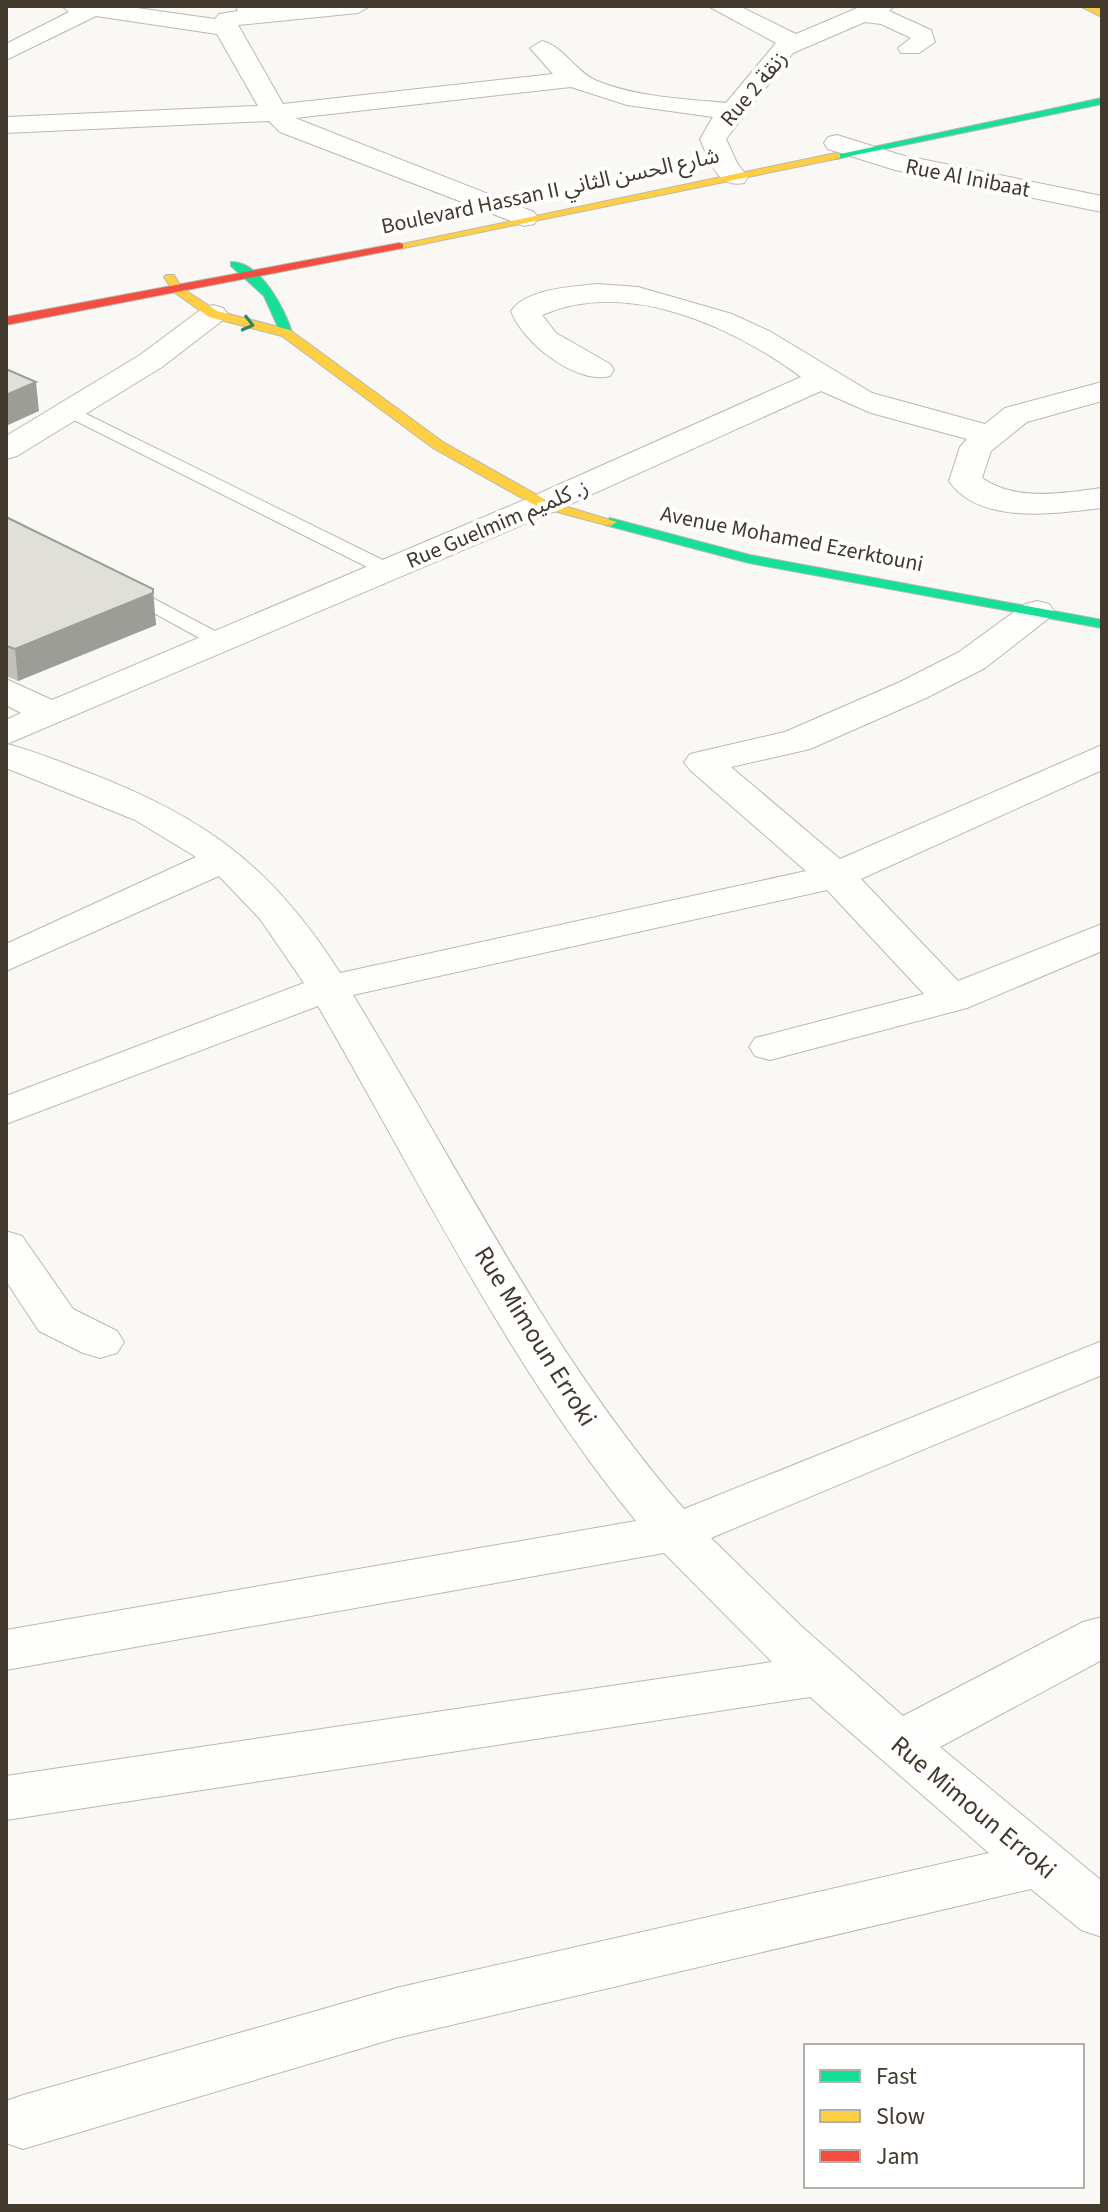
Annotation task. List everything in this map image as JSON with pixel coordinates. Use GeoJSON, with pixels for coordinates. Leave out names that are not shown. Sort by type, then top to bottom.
{"type":"FeatureCollection","features":[{"type":"Feature","properties":{"kind":"main road"},"geometry":{"type":"LineString","coordinates":[[1087,6],[1102,14]]}},
{"type":"Feature","properties":{"kind":"main road","name":"Boulevard Hassan II شارع الحسن الثاني"},"geometry":{"type":"LineString","coordinates":[[6,321],[174,284],[235,264],[514,214],[1102,92]]}},
{"type":"Feature","properties":{"kind":"main road","name":"Boulevard Hassan II شارع الحسن الثاني"},"geometry":{"type":"LineString","coordinates":[[847,147],[1102,101]]}},
{"type":"Feature","properties":{"kind":"main road","name":"Boulevard Hassan II شارع الحسن الثاني"},"geometry":{"type":"LineString","coordinates":[[6,307],[253,276],[514,214]]}},
{"type":"Feature","properties":{"kind":"main road"},"geometry":{"type":"LineString","coordinates":[[235,264],[253,276],[282,309],[286,333]]}},
{"type":"Feature","properties":{"kind":"main road","name":"Avenue Mohamed Ezerktouni"},"geometry":{"type":"LineString","coordinates":[[174,284],[213,314],[286,333],[438,445],[543,504],[625,529],[749,559],[1102,624]]}},
{"type":"Feature","properties":{"kind":"street"},"geometry":{"type":"LineString","coordinates":[[358,6],[250,11],[227,19],[226,28],[275,113],[289,127],[514,214]]}},
{"type":"Feature","properties":{"kind":"street","name":"Rue 2 زنقة"},"geometry":{"type":"LineString","coordinates":[[720,6],[794,42]]}},
{"type":"Feature","properties":{"kind":"street"},"geometry":{"type":"LineString","coordinates":[[7,53],[84,7],[226,28]]}},
{"type":"Feature","properties":{"kind":"street"},"geometry":{"type":"LineString","coordinates":[[871,10],[923,35],[923,42],[910,48]]}},
{"type":"Feature","properties":{"kind":"street","name":"Rue 2 زنقة"},"geometry":{"type":"LineString","coordinates":[[730,171],[713,139],[778,55],[794,42],[871,10]]}},
{"type":"Feature","properties":{"kind":"street"},"geometry":{"type":"LineString","coordinates":[[542,48],[574,79]]}},
{"type":"Feature","properties":{"kind":"street"},"geometry":{"type":"LineString","coordinates":[[6,125],[275,113],[574,79],[647,100],[732,111]]}},
{"type":"Feature","properties":{"kind":"street","name":"Rue Al Inibaat"},"geometry":{"type":"LineString","coordinates":[[847,147],[1102,204]]}},
{"type":"Feature","properties":{"kind":"street"},"geometry":{"type":"LineString","coordinates":[[599,370],[548,341],[528,321],[526,311],[536,304],[573,295],[621,292],[676,305],[745,330],[798,358],[842,391],[887,408],[989,435]]}},
{"type":"Feature","properties":{"kind":"street"},"geometry":{"type":"LineString","coordinates":[[6,449],[72,412],[162,353],[213,314]]}},
{"type":"Feature","properties":{"kind":"street","name":"Rue Guelmim ز. كلميم"},"geometry":{"type":"LineString","coordinates":[[6,733],[543,504],[823,379]]}},
{"type":"Feature","properties":{"kind":"street"},"geometry":{"type":"LineString","coordinates":[[1102,391],[1016,415],[976,447],[965,481],[981,495],[1006,502],[1056,503],[1102,498]]}},
{"type":"Feature","properties":{"kind":"street"},"geometry":{"type":"LineString","coordinates":[[952,999],[836,876],[703,762],[797,741],[913,690],[972,660],[1037,611]]}},
{"type":"Feature","properties":{"kind":"street"},"geometry":{"type":"LineString","coordinates":[[6,690],[50,714]]}},
{"type":"Feature","properties":{"kind":"street","name":"Rue Mimoun Erroki"},"geometry":{"type":"LineString","coordinates":[[6,755],[148,812],[224,859],[283,919],[328,988],[541,1348],[600,1439],[674,1533],[821,1675],[898,1744],[1102,1914]]}},
{"type":"Feature","properties":{"kind":"street"},"geometry":{"type":"LineString","coordinates":[[6,1111],[328,988],[836,876],[1102,756]]}},
{"type":"Feature","properties":{"kind":"street"},"geometry":{"type":"LineString","coordinates":[[6,959],[224,859]]}},
{"type":"Feature","properties":{"kind":"street"},"geometry":{"type":"LineString","coordinates":[[770,1047],[952,999],[1102,936]]}},
{"type":"Feature","properties":{"kind":"street"},"geometry":{"type":"LineString","coordinates":[[6,1246],[56,1320],[100,1342]]}},
{"type":"Feature","properties":{"kind":"street"},"geometry":{"type":"LineString","coordinates":[[6,1650],[674,1533],[1102,1357]]}},
{"type":"Feature","properties":{"kind":"street"},"geometry":{"type":"LineString","coordinates":[[898,1744],[1102,1636]]}},
{"type":"Feature","properties":{"kind":"street"},"geometry":{"type":"LineString","coordinates":[[6,1798],[821,1675]]}},
{"type":"Feature","properties":{"kind":"street"},"geometry":{"type":"LineString","coordinates":[[23,2122],[396,2013],[1041,1864]]}},
{"type":"Feature","properties":{"kind":"lane"},"geometry":{"type":"LineString","coordinates":[[72,412],[388,570]]}},
{"type":"Feature","properties":{"kind":"lane"},"geometry":{"type":"LineString","coordinates":[[113,584],[221,642]]}},
{"type":"Feature","properties":{"kind":"building"},"geometry":{"type":"Polygon","coordinates":[[[6,369],[36,382],[6,395],[6,369]]]}},
{"type":"Feature","properties":{"kind":"building"},"geometry":{"type":"Polygon","coordinates":[[[6,517],[153,589],[153,593],[15,649],[6,646],[6,517]]]}},
{"type":"Feature","properties":{"kind":"traffic: fast"},"geometry":{"type":"LineString","coordinates":[[836,156],[1102,101]]}},
{"type":"Feature","properties":{"kind":"traffic: fast"},"geometry":{"type":"LineString","coordinates":[[235,264],[268,293],[279,311],[286,333]]}},
{"type":"Feature","properties":{"kind":"traffic: fast"},"geometry":{"type":"LineString","coordinates":[[610,522],[749,559],[1102,624]]}},
{"type":"Feature","properties":{"kind":"traffic: slow"},"geometry":{"type":"LineString","coordinates":[[1085,6],[1102,14]]}},
{"type":"Feature","properties":{"kind":"traffic: slow"},"geometry":{"type":"LineString","coordinates":[[399,246],[836,156]]}},
{"type":"Feature","properties":{"kind":"traffic: slow"},"geometry":{"type":"LineString","coordinates":[[170,277],[178,290],[213,314],[286,333],[438,445],[543,504],[610,522]]}},
{"type":"Feature","properties":{"kind":"traffic: jam"},"geometry":{"type":"LineString","coordinates":[[6,321],[399,246]]}}]}
